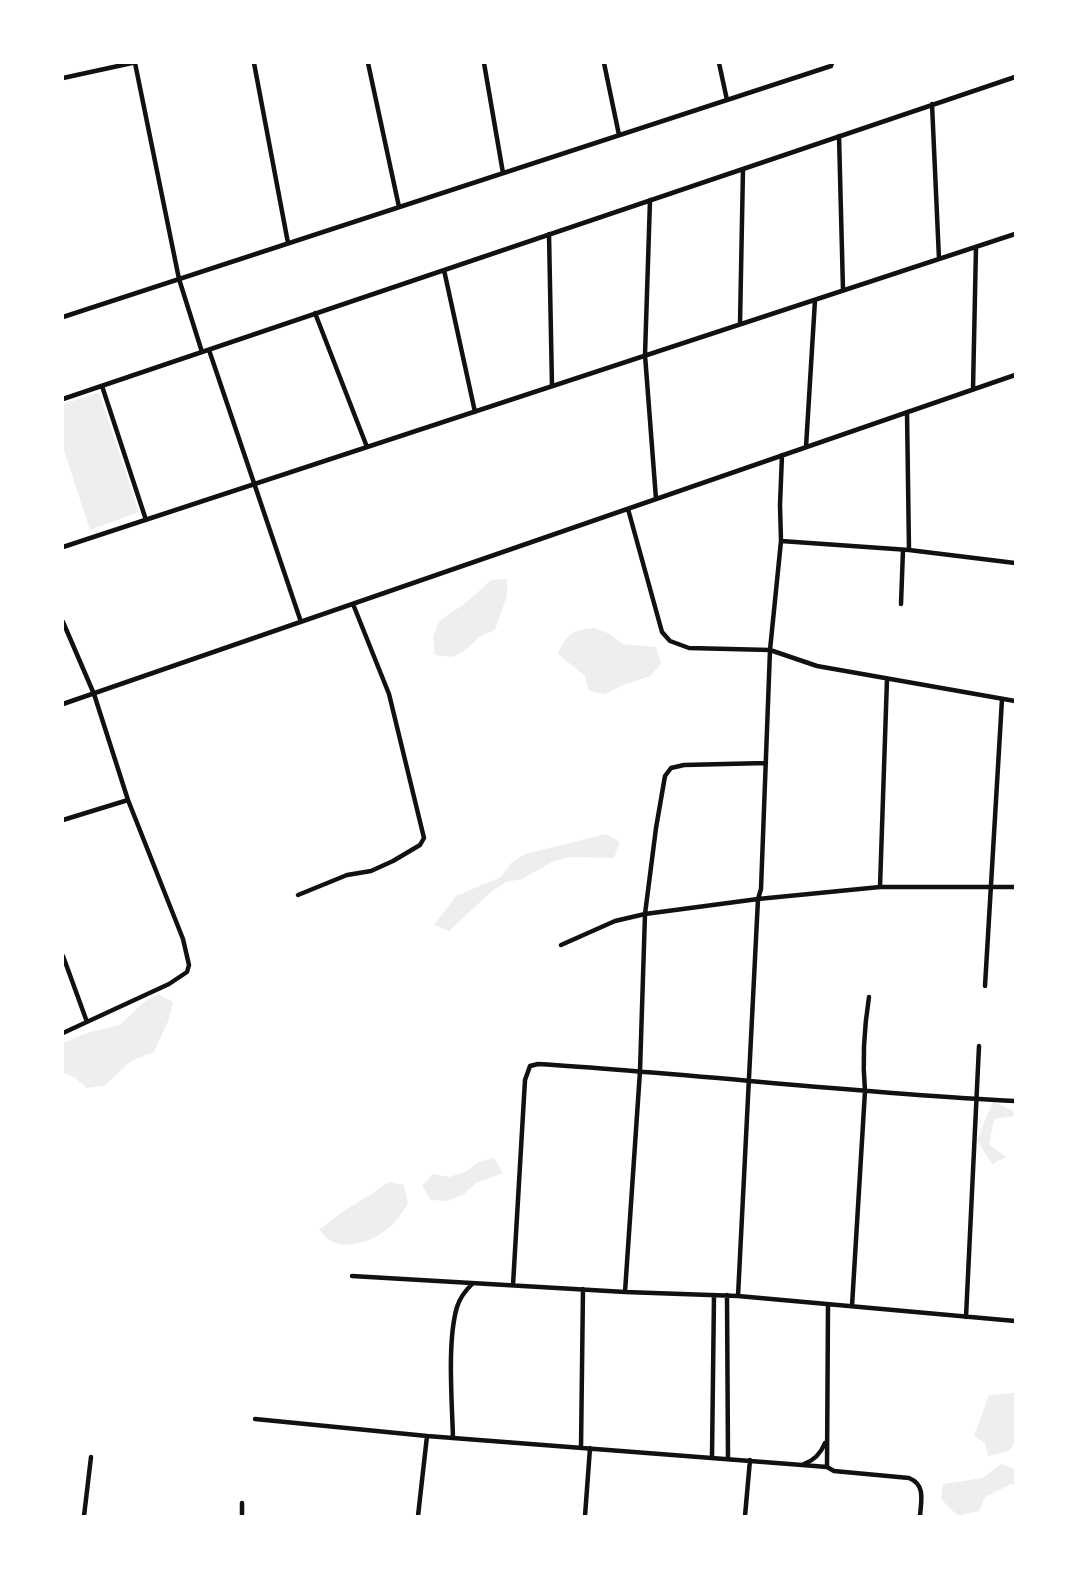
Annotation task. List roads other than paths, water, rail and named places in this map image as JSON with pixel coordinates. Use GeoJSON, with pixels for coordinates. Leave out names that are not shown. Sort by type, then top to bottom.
{"type":"FeatureCollection","features":[{"type":"Feature","properties":{"kind":"street"},"geometry":{"type":"LineString","coordinates":[[63,78],[134,63],[179,279],[202,352]]}},
{"type":"Feature","properties":{"kind":"street"},"geometry":{"type":"LineString","coordinates":[[254,63],[288,243]]}},
{"type":"Feature","properties":{"kind":"street"},"geometry":{"type":"LineString","coordinates":[[368,63],[399,207]]}},
{"type":"Feature","properties":{"kind":"street"},"geometry":{"type":"LineString","coordinates":[[484,63],[503,173]]}},
{"type":"Feature","properties":{"kind":"street"},"geometry":{"type":"LineString","coordinates":[[604,63],[619,135]]}},
{"type":"Feature","properties":{"kind":"street"},"geometry":{"type":"LineString","coordinates":[[719,63],[727,100]]}},
{"type":"Feature","properties":{"kind":"street"},"geometry":{"type":"LineString","coordinates":[[63,316],[831,66],[832,63]]}},
{"type":"Feature","properties":{"kind":"street"},"geometry":{"type":"LineString","coordinates":[[63,399],[1015,76]]}},
{"type":"Feature","properties":{"kind":"street"},"geometry":{"type":"LineString","coordinates":[[932,104],[939,259]]}},
{"type":"Feature","properties":{"kind":"street"},"geometry":{"type":"LineString","coordinates":[[839,136],[843,290]]}},
{"type":"Feature","properties":{"kind":"street"},"geometry":{"type":"LineString","coordinates":[[740,324],[743,169]]}},
{"type":"Feature","properties":{"kind":"street"},"geometry":{"type":"LineString","coordinates":[[650,200],[645,356],[656,499]]}},
{"type":"Feature","properties":{"kind":"street"},"geometry":{"type":"LineString","coordinates":[[549,234],[552,386]]}},
{"type":"Feature","properties":{"kind":"street"},"geometry":{"type":"LineString","coordinates":[[63,547],[1015,234]]}},
{"type":"Feature","properties":{"kind":"street"},"geometry":{"type":"LineString","coordinates":[[973,389],[976,247]]}},
{"type":"Feature","properties":{"kind":"street"},"geometry":{"type":"LineString","coordinates":[[444,270],[475,411]]}},
{"type":"Feature","properties":{"kind":"street"},"geometry":{"type":"LineString","coordinates":[[806,447],[814,300]]}},
{"type":"Feature","properties":{"kind":"street"},"geometry":{"type":"LineString","coordinates":[[315,314],[367,447]]}},
{"type":"Feature","properties":{"kind":"street"},"geometry":{"type":"LineString","coordinates":[[209,350],[301,622]]}},
{"type":"Feature","properties":{"kind":"street"},"geometry":{"type":"LineString","coordinates":[[63,704],[1015,375]]}},
{"type":"Feature","properties":{"kind":"street"},"geometry":{"type":"LineString","coordinates":[[102,386],[146,520]]}},
{"type":"Feature","properties":{"kind":"street"},"geometry":{"type":"LineString","coordinates":[[901,604],[906,550],[907,412]]}},
{"type":"Feature","properties":{"kind":"street"},"geometry":{"type":"LineString","coordinates":[[738,1296],[758,899],[761,889],[770,650],[781,541],[782,455]]}},
{"type":"Feature","properties":{"kind":"street"},"geometry":{"type":"LineString","coordinates":[[627,509],[662,632],[670,641],[689,648],[770,650],[817,666],[1015,701]]}},
{"type":"Feature","properties":{"kind":"street"},"geometry":{"type":"LineString","coordinates":[[781,541],[906,550],[1015,563]]}},
{"type":"Feature","properties":{"kind":"street"},"geometry":{"type":"LineString","coordinates":[[298,896],[347,875],[371,871],[393,861],[420,845],[424,838],[389,694],[353,604]]}},
{"type":"Feature","properties":{"kind":"street"},"geometry":{"type":"LineString","coordinates":[[63,622],[94,694],[128,800],[183,939],[189,965],[187,972],[169,984],[63,1033]]}},
{"type":"Feature","properties":{"kind":"street"},"geometry":{"type":"LineString","coordinates":[[880,887],[887,680]]}},
{"type":"Feature","properties":{"kind":"street"},"geometry":{"type":"LineString","coordinates":[[985,986],[1002,699]]}},
{"type":"Feature","properties":{"kind":"street"},"geometry":{"type":"LineString","coordinates":[[625,1292],[640,1071],[645,914],[665,776],[671,768],[684,765],[766,763]]}},
{"type":"Feature","properties":{"kind":"street"},"geometry":{"type":"LineString","coordinates":[[63,820],[128,800]]}},
{"type":"Feature","properties":{"kind":"street"},"geometry":{"type":"LineString","coordinates":[[561,945],[615,921],[645,914],[758,899],[880,887],[1015,887]]}},
{"type":"Feature","properties":{"kind":"street"},"geometry":{"type":"LineString","coordinates":[[63,956],[87,1022]]}},
{"type":"Feature","properties":{"kind":"street"},"geometry":{"type":"LineString","coordinates":[[852,1306],[865,1091],[862,1064],[863,1036],[869,997]]}},
{"type":"Feature","properties":{"kind":"street"},"geometry":{"type":"LineString","coordinates":[[966,1317],[978,1046]]}},
{"type":"Feature","properties":{"kind":"street"},"geometry":{"type":"LineString","coordinates":[[513,1286],[525,1080],[530,1066],[538,1064],[640,1071],[865,1091],[1015,1101]]}},
{"type":"Feature","properties":{"kind":"street"},"geometry":{"type":"LineString","coordinates":[[352,1276],[625,1292],[728,1295],[1015,1321]]}},
{"type":"Feature","properties":{"kind":"street"},"geometry":{"type":"LineString","coordinates":[[453,1438],[453,1335],[457,1308],[462,1295],[472,1283]]}},
{"type":"Feature","properties":{"kind":"street"},"geometry":{"type":"LineString","coordinates":[[581,1448],[583,1289]]}},
{"type":"Feature","properties":{"kind":"street"},"geometry":{"type":"LineString","coordinates":[[712,1457],[714,1295]]}},
{"type":"Feature","properties":{"kind":"street"},"geometry":{"type":"LineString","coordinates":[[728,1295],[728,1459]]}},
{"type":"Feature","properties":{"kind":"street"},"geometry":{"type":"LineString","coordinates":[[827,1467],[828,1305]]}},
{"type":"Feature","properties":{"kind":"street"},"geometry":{"type":"LineString","coordinates":[[255,1419],[427,1436],[750,1460],[909,1478],[916,1481],[922,1492],[920,1516]]}},
{"type":"Feature","properties":{"kind":"street"},"geometry":{"type":"LineString","coordinates":[[418,1516],[427,1436]]}},
{"type":"Feature","properties":{"kind":"street"},"geometry":{"type":"LineString","coordinates":[[802,1465],[819,1454],[825,1445],[827,1436]]}},
{"type":"Feature","properties":{"kind":"street"},"geometry":{"type":"LineString","coordinates":[[585,1516],[590,1448]]}},
{"type":"Feature","properties":{"kind":"street"},"geometry":{"type":"LineString","coordinates":[[84,1516],[91,1457]]}},
{"type":"Feature","properties":{"kind":"street"},"geometry":{"type":"LineString","coordinates":[[745,1516],[750,1460]]}},
{"type":"Feature","properties":{"kind":"street"},"geometry":{"type":"LineString","coordinates":[[242,1503],[242,1516]]}}]}
